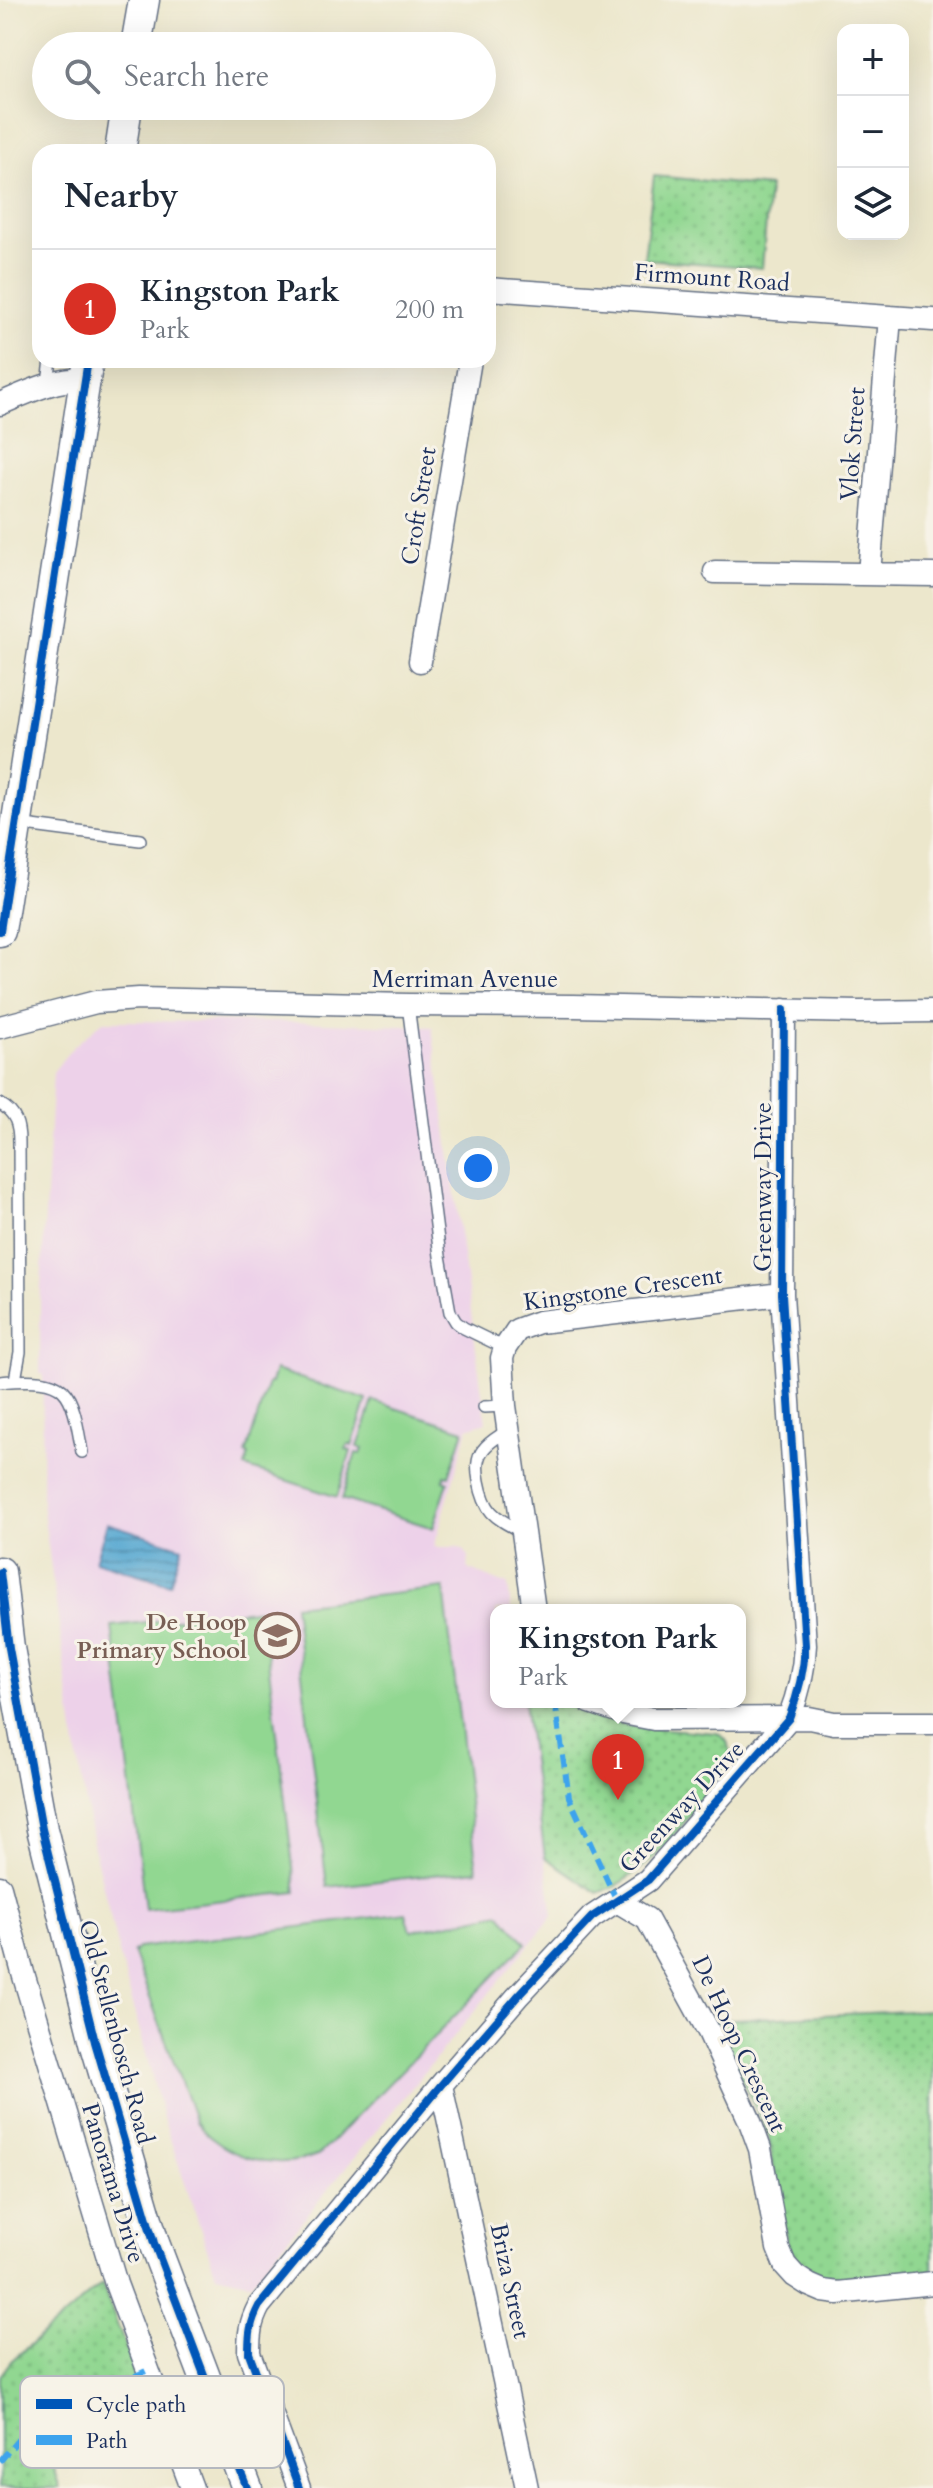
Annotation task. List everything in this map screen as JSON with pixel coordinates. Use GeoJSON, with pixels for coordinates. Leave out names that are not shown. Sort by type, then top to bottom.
{"type":"FeatureCollection","features":[{"type":"Feature","properties":{"kind":"street"},"geometry":{"type":"LineString","coordinates":[[138,32],[144,0]]}},
{"type":"Feature","properties":{"kind":"street"},"geometry":{"type":"LineString","coordinates":[[121,144],[125,120]]}},
{"type":"Feature","properties":{"kind":"street","name":"Firmount Road"},"geometry":{"type":"LineString","coordinates":[[496,290],[933,320]]}},
{"type":"Feature","properties":{"kind":"street","name":"Vlok Street"},"geometry":{"type":"LineString","coordinates":[[869,574],[890,317]]}},
{"type":"Feature","properties":{"kind":"street","name":"Croft Street"},"geometry":{"type":"LineString","coordinates":[[420,661],[469,368]]}},
{"type":"Feature","properties":{"kind":"street"},"geometry":{"type":"LineString","coordinates":[[0,404],[87,370]]}},
{"type":"Feature","properties":{"kind":"street"},"geometry":{"type":"LineString","coordinates":[[0,931],[87,370]]}},
{"type":"Feature","properties":{"kind":"street"},"geometry":{"type":"LineString","coordinates":[[715,572],[933,575]]}},
{"type":"Feature","properties":{"kind":"street","name":"Merriman Avenue"},"geometry":{"type":"LineString","coordinates":[[0,1027],[96,1002],[117,1000],[933,1011]]}},
{"type":"Feature","properties":{"kind":"street","name":"Greenway Drive"},"geometry":{"type":"LineString","coordinates":[[258,2376],[249,2353],[249,2332],[259,2306],[441,2085],[575,1935],[592,1917],[648,1880],[789,1718],[802,1681],[805,1645],[782,1294],[784,1010]]}},
{"type":"Feature","properties":{"kind":"street","name":"Kingstone Crescent"},"geometry":{"type":"LineString","coordinates":[[505,1348],[517,1330],[539,1322],[782,1294]]}},
{"type":"Feature","properties":{"kind":"street"},"geometry":{"type":"LineString","coordinates":[[505,1348],[494,1406],[508,1430],[533,1604]]}},
{"type":"Feature","properties":{"kind":"street","name":"Old Stellenbosch Road"},"geometry":{"type":"LineString","coordinates":[[0,1572],[9,1648],[42,1829],[95,2042],[154,2243],[204,2376]]}},
{"type":"Feature","properties":{"kind":"street"},"geometry":{"type":"LineString","coordinates":[[608,1708],[654,1719],[809,1718],[834,1723],[933,1723]]}},
{"type":"Feature","properties":{"kind":"street","name":"Panorama Drive"},"geometry":{"type":"LineString","coordinates":[[0,1887],[116,2284],[150,2376]]}},
{"type":"Feature","properties":{"kind":"street","name":"De Hoop Crescent"},"geometry":{"type":"LineString","coordinates":[[617,1901],[647,1919],[709,2032],[760,2149],[778,2248],[785,2265],[795,2276],[823,2291],[838,2293],[933,2283]]}},
{"type":"Feature","properties":{"kind":"street","name":"Briza Street"},"geometry":{"type":"LineString","coordinates":[[441,2085],[527,2488]]}},
{"type":"Feature","properties":{"kind":"street","name":"Greenway Drive"},"geometry":{"type":"LineString","coordinates":[[284,2448],[299,2488]]}},
{"type":"Feature","properties":{"kind":"street","name":"Panorama Drive"},"geometry":{"type":"LineString","coordinates":[[185,2468],[192,2488]]}},
{"type":"Feature","properties":{"kind":"street","name":"Old Stellenbosch Road"},"geometry":{"type":"LineString","coordinates":[[239,2468],[247,2488]]}},
{"type":"Feature","properties":{"kind":"lane"},"geometry":{"type":"LineString","coordinates":[[48,384],[50,368]]}},
{"type":"Feature","properties":{"kind":"lane"},"geometry":{"type":"LineString","coordinates":[[17,824],[140,840]]}},
{"type":"Feature","properties":{"kind":"lane"},"geometry":{"type":"LineString","coordinates":[[408,1005],[438,1242],[450,1312],[460,1326],[505,1348]]}},
{"type":"Feature","properties":{"kind":"lane"},"geometry":{"type":"LineString","coordinates":[[0,1104],[13,1114],[19,1129],[20,1352],[15,1380]]}},
{"type":"Feature","properties":{"kind":"lane"},"geometry":{"type":"LineString","coordinates":[[0,1382],[42,1380],[63,1390],[72,1401],[82,1452]]}},
{"type":"Feature","properties":{"kind":"lane"},"geometry":{"type":"LineString","coordinates":[[508,1430],[483,1450],[477,1471],[486,1507],[503,1522],[523,1532]]}},
{"type":"Feature","properties":{"kind":"shaded area","name":"De Hoop Primary School"},"geometry":{"type":"Polygon","coordinates":[[[103,1021],[298,1022],[432,1027],[486,1422],[468,1428],[434,1547],[464,1550],[469,1557],[468,1569],[508,1585],[510,1604],[490,1604],[490,1708],[525,1708],[553,1916],[251,2283],[216,2275],[164,2121],[94,1849],[77,1754],[42,1503],[43,1374],[40,1374],[40,1304],[53,1072],[72,1048],[103,1021]]]}},
{"type":"Feature","properties":{"kind":"green space"},"geometry":{"type":"Polygon","coordinates":[[[654,176],[769,187],[762,268],[644,259],[654,176]]]}},
{"type":"Feature","properties":{"kind":"green space"},"geometry":{"type":"Polygon","coordinates":[[[275,1370],[367,1400],[352,1446],[348,1444],[346,1449],[351,1451],[337,1497],[245,1467],[249,1455],[246,1454],[275,1370]]]}},
{"type":"Feature","properties":{"kind":"green space"},"geometry":{"type":"Polygon","coordinates":[[[373,1401],[464,1430],[449,1476],[445,1475],[443,1480],[448,1482],[433,1528],[342,1499],[356,1453],[361,1454],[363,1449],[358,1447],[373,1401]]]}},
{"type":"Feature","properties":{"kind":"green space"},"geometry":{"type":"Polygon","coordinates":[[[444,1588],[477,1870],[327,1887],[294,1605],[444,1588]]]}},
{"type":"Feature","properties":{"kind":"green space"},"geometry":{"type":"Polygon","coordinates":[[[262,1609],[296,1892],[145,1909],[112,1626],[262,1609]]]}},
{"type":"Feature","properties":{"kind":"green space"},"geometry":{"type":"Polygon","coordinates":[[[525,1708],[578,1708],[628,1726],[717,1733],[728,1744],[730,1761],[687,1819],[656,1855],[619,1883],[598,1893],[545,1857],[525,1708]]]}},
{"type":"Feature","properties":{"kind":"green space"},"geometry":{"type":"Polygon","coordinates":[[[406,1913],[411,1931],[500,1913],[526,1943],[320,2154],[286,2162],[269,2162],[236,2153],[208,2135],[196,2122],[133,1952],[138,1948],[406,1913]]]}},
{"type":"Feature","properties":{"kind":"green space"},"geometry":{"type":"Polygon","coordinates":[[[933,2010],[933,2271],[840,2283],[819,2279],[795,2261],[787,2242],[768,2134],[713,2020],[933,2010]]]}},
{"type":"Feature","properties":{"kind":"green space"},"geometry":{"type":"Polygon","coordinates":[[[102,2284],[136,2376],[20,2376],[20,2468],[54,2468],[61,2488],[0,2488],[0,2376],[11,2361],[102,2284]]]}},
{"type":"Feature","properties":{"kind":"water"},"geometry":{"type":"Polygon","coordinates":[[[107,1523],[182,1547],[170,1584],[95,1561],[107,1523]]]}},
{"type":"Feature","properties":{"kind":"marked path"},"geometry":{"type":"LineString","coordinates":[[556,1708],[569,1797],[617,1901]]}},
{"type":"Feature","properties":{"kind":"marked path"},"geometry":{"type":"LineString","coordinates":[[135,2376],[148,2370]]}},
{"type":"Feature","properties":{"kind":"marked path"},"geometry":{"type":"LineString","coordinates":[[0,2461],[20,2438]]}},
{"type":"Feature","properties":{"kind":"cycle path"},"geometry":{"type":"LineString","coordinates":[[0,931],[87,368]]}},
{"type":"Feature","properties":{"kind":"cycle path"},"geometry":{"type":"LineString","coordinates":[[258,2376],[249,2353],[251,2329],[259,2306],[517,1997],[592,1917],[648,1880],[789,1718],[796,1700],[805,1645],[782,1294],[784,1010]]}},
{"type":"Feature","properties":{"kind":"cycle path"},"geometry":{"type":"LineString","coordinates":[[0,1572],[9,1648],[42,1829],[95,2042],[154,2243],[204,2376]]}},
{"type":"Feature","properties":{"kind":"cycle path"},"geometry":{"type":"LineString","coordinates":[[284,2448],[299,2488]]}},
{"type":"Feature","properties":{"kind":"cycle path"},"geometry":{"type":"LineString","coordinates":[[239,2468],[247,2488]]}},
{"type":"Feature","properties":{"kind":"place","name":"De Hoop Primary School"},"geometry":{"type":"Point","coordinates":[278,1636]}},
{"type":"Feature","properties":{"kind":"place","name":"Kingston Park"},"geometry":{"type":"Point","coordinates":[618,1800]}}]}
